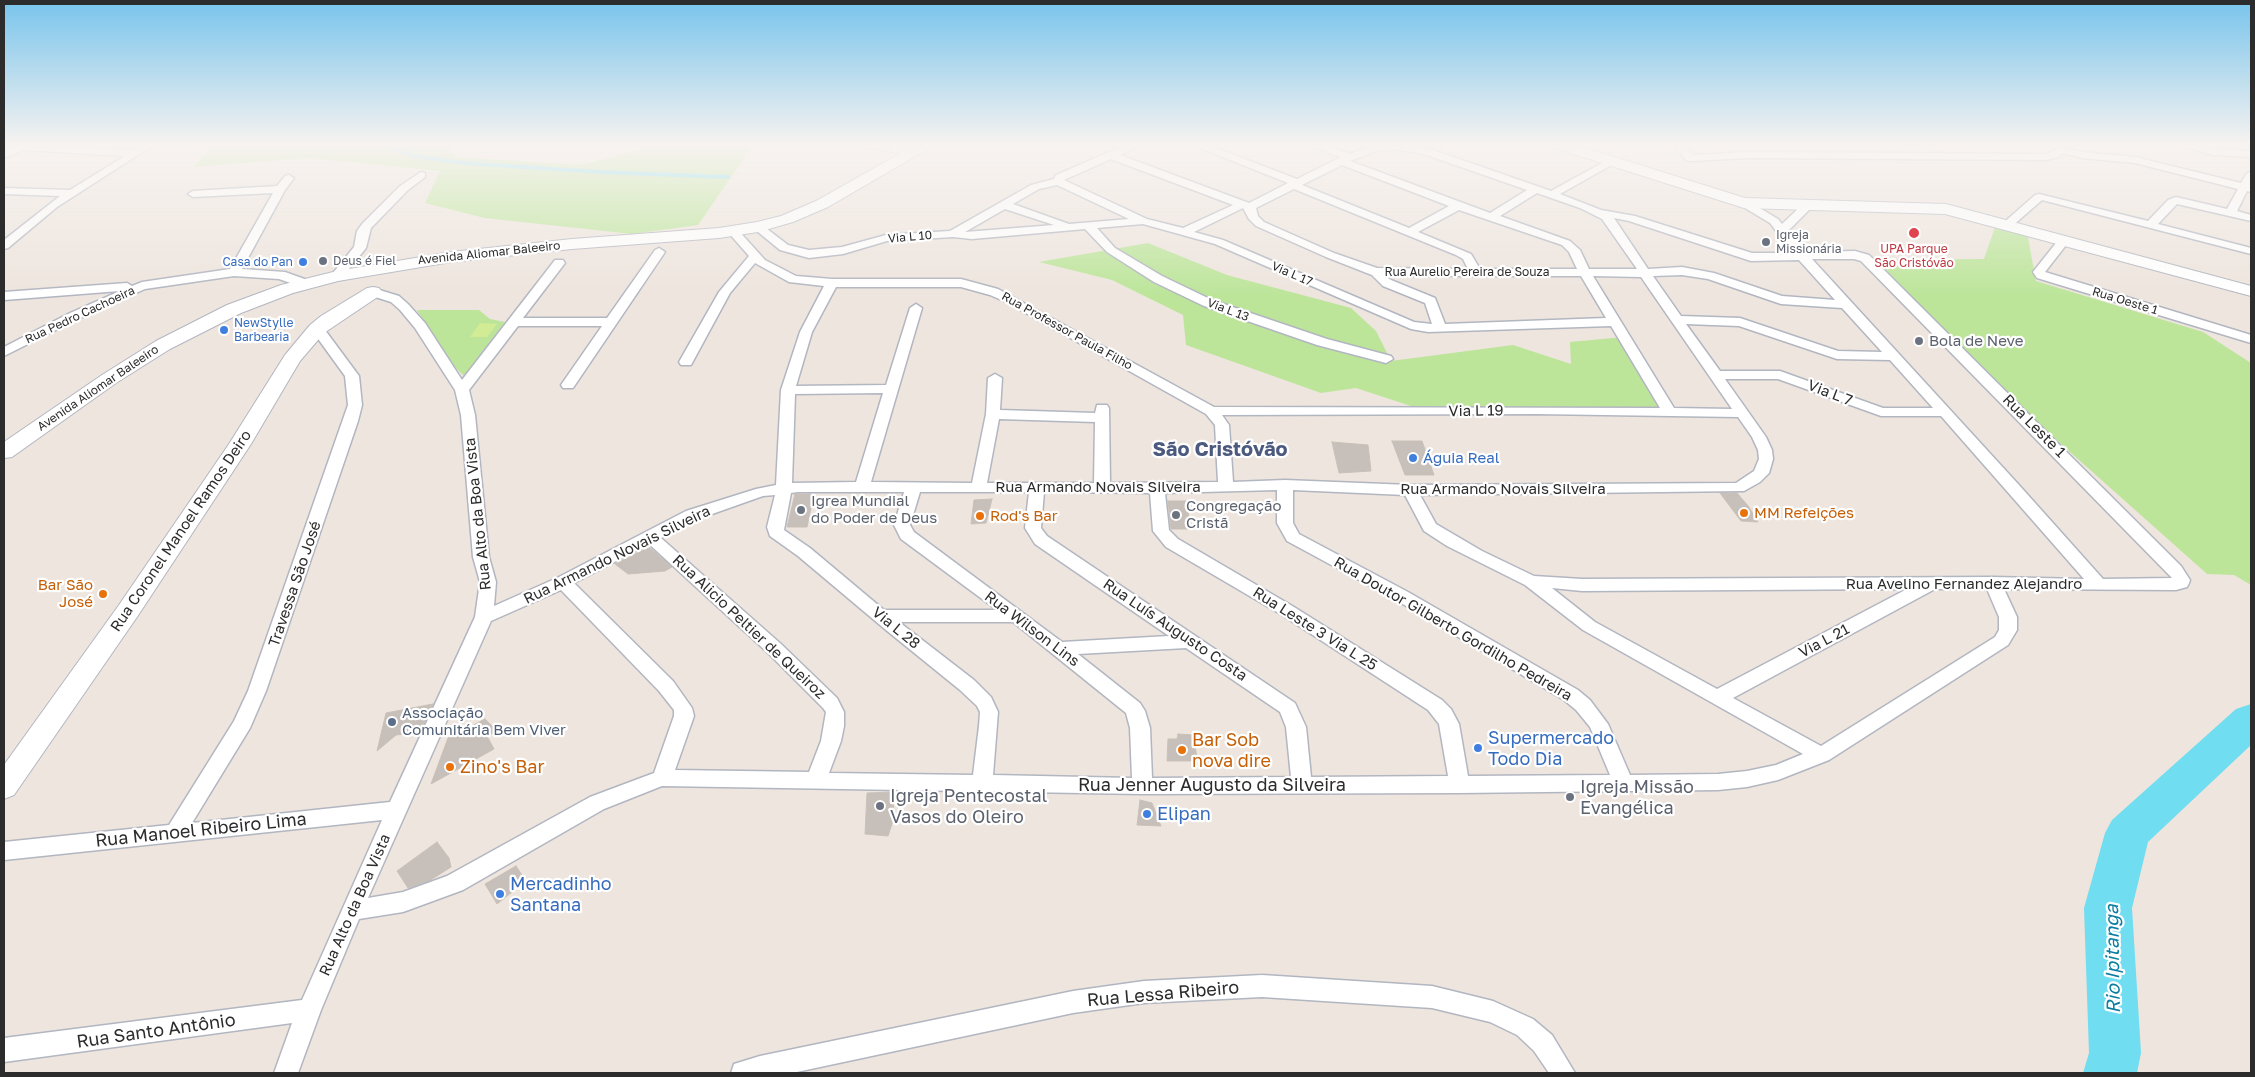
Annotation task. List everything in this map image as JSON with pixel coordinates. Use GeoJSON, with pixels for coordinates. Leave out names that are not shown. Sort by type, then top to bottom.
{"type":"FeatureCollection","features":[{"type":"Feature","properties":{"kind":"street"},"geometry":{"type":"LineString","coordinates":[[4,246],[69,194]]}},
{"type":"Feature","properties":{"kind":"street"},"geometry":{"type":"LineString","coordinates":[[234,272],[277,194]]}},
{"type":"Feature","properties":{"kind":"street"},"geometry":{"type":"LineString","coordinates":[[337,276],[360,248],[364,239],[363,231],[366,226],[398,194]]}},
{"type":"Feature","properties":{"kind":"street","name":"Avenida Aliomar Baleeiro"},"geometry":{"type":"LineString","coordinates":[[4,452],[109,379],[164,345],[252,302],[306,284],[337,276],[451,257],[572,244],[733,232],[758,227],[803,213],[838,194]]}},
{"type":"Feature","properties":{"kind":"street","name":"Via L 10"},"geometry":{"type":"LineString","coordinates":[[758,227],[784,248],[810,254],[843,250],[886,238],[953,234],[1023,194]]}},
{"type":"Feature","properties":{"kind":"street","name":"Via L 17"},"geometry":{"type":"LineString","coordinates":[[1090,194],[1143,221],[1219,242],[1400,322],[1418,327],[1616,322]]}},
{"type":"Feature","properties":{"kind":"street"},"geometry":{"type":"LineString","coordinates":[[1215,194],[1246,206]]}},
{"type":"Feature","properties":{"kind":"street"},"geometry":{"type":"LineString","coordinates":[[1182,233],[1272,194]]}},
{"type":"Feature","properties":{"kind":"street"},"geometry":{"type":"LineString","coordinates":[[1319,194],[1460,253],[1467,258],[1477,273]]}},
{"type":"Feature","properties":{"kind":"street"},"geometry":{"type":"LineString","coordinates":[[1430,194],[1458,206],[1560,240],[1574,250],[1585,273],[1670,412]]}},
{"type":"Feature","properties":{"kind":"street"},"geometry":{"type":"LineString","coordinates":[[1491,217],[1528,194]]}},
{"type":"Feature","properties":{"kind":"street"},"geometry":{"type":"LineString","coordinates":[[1553,194],[1602,213],[1631,218],[1742,255],[1803,257]]}},
{"type":"Feature","properties":{"kind":"street"},"geometry":{"type":"LineString","coordinates":[[1717,194],[1744,203],[1936,208],[2064,240],[2251,291]]}},
{"type":"Feature","properties":{"kind":"street"},"geometry":{"type":"LineString","coordinates":[[2230,212],[2243,194]]}},
{"type":"Feature","properties":{"kind":"street"},"geometry":{"type":"LineString","coordinates":[[2007,225],[2039,197],[2152,224],[2251,251]]}},
{"type":"Feature","properties":{"kind":"street"},"geometry":{"type":"LineString","coordinates":[[2152,224],[2172,202],[2186,202],[2251,218]]}},
{"type":"Feature","properties":{"kind":"street","name":"Rua Avelino Fernandez Alejandro"},"geometry":{"type":"LineString","coordinates":[[1744,203],[1766,215],[1782,230],[1803,257],[1945,412],[2098,584]]}},
{"type":"Feature","properties":{"kind":"street"},"geometry":{"type":"LineString","coordinates":[[1004,205],[1069,227]]}},
{"type":"Feature","properties":{"kind":"street","name":"Rua Aurelio Pereira de Souza"},"geometry":{"type":"LineString","coordinates":[[1246,206],[1260,224],[1330,255],[1376,272],[1692,272],[1781,300],[1846,304]]}},
{"type":"Feature","properties":{"kind":"street"},"geometry":{"type":"LineString","coordinates":[[1410,232],[1458,206]]}},
{"type":"Feature","properties":{"kind":"street"},"geometry":{"type":"LineString","coordinates":[[1782,230],[1807,206]]}},
{"type":"Feature","properties":{"kind":"street"},"geometry":{"type":"LineString","coordinates":[[1602,213],[1610,220],[1644,273],[1742,412]]}},
{"type":"Feature","properties":{"kind":"street","name":"Via L 17"},"geometry":{"type":"LineString","coordinates":[[953,234],[972,236],[1031,232],[1143,221]]}},
{"type":"Feature","properties":{"kind":"street","name":"Via L 13"},"geometry":{"type":"LineString","coordinates":[[1087,225],[1111,250],[1158,279],[1208,303],[1322,342],[1386,359]]}},
{"type":"Feature","properties":{"kind":"street","name":"Rua Professor Paula Filho"},"geometry":{"type":"LineString","coordinates":[[733,232],[754,257],[771,270],[793,279],[832,283],[961,283],[994,292],[1211,411]]}},
{"type":"Feature","properties":{"kind":"street","name":"Rua Oeste 1"},"geometry":{"type":"LineString","coordinates":[[2064,240],[2039,272],[2041,275],[2251,339]]}},
{"type":"Feature","properties":{"kind":"street"},"geometry":{"type":"LineString","coordinates":[[568,385],[659,252]]}},
{"type":"Feature","properties":{"kind":"street","name":"Rua Leste 1"},"geometry":{"type":"LineString","coordinates":[[1803,257],[1855,255],[1865,258],[2149,543],[2182,580],[2181,583],[2176,584],[2098,584]]}},
{"type":"Feature","properties":{"kind":"street"},"geometry":{"type":"LineString","coordinates":[[686,362],[725,292],[754,257]]}},
{"type":"Feature","properties":{"kind":"street"},"geometry":{"type":"LineString","coordinates":[[462,390],[559,262]]}},
{"type":"Feature","properties":{"kind":"street","name":"Rua Pedro Cachoeira"},"geometry":{"type":"LineString","coordinates":[[4,352],[81,313],[142,286],[234,272],[281,274],[306,284]]}},
{"type":"Feature","properties":{"kind":"street"},"geometry":{"type":"LineString","coordinates":[[1376,272],[1387,283],[1431,301],[1440,326]]}},
{"type":"Feature","properties":{"kind":"street","name":"Rua Alto da Boa Vista"},"geometry":{"type":"LineString","coordinates":[[286,1073],[309,1010],[352,910],[484,618],[488,582],[481,557],[468,415],[462,390],[420,326],[404,307],[395,299],[373,292],[337,276]]}},
{"type":"Feature","properties":{"kind":"street"},"geometry":{"type":"LineString","coordinates":[[784,488],[788,390],[806,332],[832,283]]}},
{"type":"Feature","properties":{"kind":"street"},"geometry":{"type":"LineString","coordinates":[[4,296],[142,286]]}},
{"type":"Feature","properties":{"kind":"street","name":"Rua Coronel Manoel Ramos Deiro"},"geometry":{"type":"LineString","coordinates":[[4,787],[128,611],[240,444],[292,359],[317,329],[340,312],[373,292]]}},
{"type":"Feature","properties":{"kind":"street"},"geometry":{"type":"LineString","coordinates":[[862,487],[916,308]]}},
{"type":"Feature","properties":{"kind":"street"},"geometry":{"type":"LineString","coordinates":[[1677,320],[1740,322],[1837,355],[1893,356]]}},
{"type":"Feature","properties":{"kind":"street"},"geometry":{"type":"LineString","coordinates":[[512,322],[610,322]]}},
{"type":"Feature","properties":{"kind":"street","name":"Travessa São José"},"geometry":{"type":"LineString","coordinates":[[175,833],[243,723],[257,691],[351,421],[355,405],[352,376],[317,329]]}},
{"type":"Feature","properties":{"kind":"street","name":"Via L 7"},"geometry":{"type":"LineString","coordinates":[[1715,375],[1780,375],[1874,410],[1945,412]]}},
{"type":"Feature","properties":{"kind":"street"},"geometry":{"type":"LineString","coordinates":[[979,486],[983,457],[993,414],[995,378]]}},
{"type":"Feature","properties":{"kind":"street"},"geometry":{"type":"LineString","coordinates":[[788,390],[891,389]]}},
{"type":"Feature","properties":{"kind":"street","name":"Via L 19"},"geometry":{"type":"LineString","coordinates":[[1211,411],[1404,412],[1538,410],[1742,412]]}},
{"type":"Feature","properties":{"kind":"street"},"geometry":{"type":"LineString","coordinates":[[1211,411],[1222,425],[1226,486]]}},
{"type":"Feature","properties":{"kind":"street","name":"Rua Armando Novais Silveira"},"geometry":{"type":"LineString","coordinates":[[484,618],[563,582],[692,515],[743,497],[784,488],[798,486],[979,486],[1157,488],[1285,485],[1410,490],[1739,488],[1755,480],[1761,473],[1766,458],[1765,450],[1759,437],[1742,412]]}},
{"type":"Feature","properties":{"kind":"street"},"geometry":{"type":"LineString","coordinates":[[993,414],[1102,413],[1102,488]]}},
{"type":"Feature","properties":{"kind":"street","name":"Rua Doutor Gilberto Gordilho Pedreira"},"geometry":{"type":"LineString","coordinates":[[1285,485],[1285,523],[1293,536],[1402,596],[1571,696],[1588,710],[1598,724],[1622,783]]}},
{"type":"Feature","properties":{"kind":"street","name":"Rua Wilson Lins"},"geometry":{"type":"LineString","coordinates":[[914,486],[902,525],[903,530],[920,545],[1017,616],[1125,700],[1138,716],[1142,786]]}},
{"type":"Feature","properties":{"kind":"street","name":"Via L 28"},"geometry":{"type":"LineString","coordinates":[[784,488],[775,527],[776,532],[804,552],[968,685],[984,702],[989,712],[989,726],[982,783]]}},
{"type":"Feature","properties":{"kind":"street","name":"Rua Luís Augusto Costa"},"geometry":{"type":"LineString","coordinates":[[1037,488],[1033,528],[1041,540],[1288,708],[1296,727],[1302,785]]}},
{"type":"Feature","properties":{"kind":"street","name":"Rua Leste 3 Via L 25"},"geometry":{"type":"LineString","coordinates":[[1157,488],[1161,531],[1172,543],[1288,611],[1435,705],[1444,714],[1449,724],[1459,785]]}},
{"type":"Feature","properties":{"kind":"street","name":"Rua Avelino Fernandez Alejandro"},"geometry":{"type":"LineString","coordinates":[[1410,490],[1430,527],[1476,555],[1532,580],[1590,626],[1822,755]]}},
{"type":"Feature","properties":{"kind":"street","name":"Rua Alicio Peltier de Queiroz"},"geometry":{"type":"LineString","coordinates":[[651,537],[775,649],[830,703],[835,712],[834,726],[831,741],[816,781]]}},
{"type":"Feature","properties":{"kind":"street","name":"Rua Avelino Fernandez Alejandro"},"geometry":{"type":"LineString","coordinates":[[1532,580],[1582,585],[2098,584]]}},
{"type":"Feature","properties":{"kind":"street"},"geometry":{"type":"LineString","coordinates":[[563,582],[666,686],[683,708],[684,716],[662,778]]}},
{"type":"Feature","properties":{"kind":"street","name":"Rua Jenner Augusto da Silveira"},"geometry":{"type":"LineString","coordinates":[[352,910],[403,902],[455,883],[597,803],[630,788],[662,778],[1142,786],[1459,785],[1718,782],[1747,779],[1778,772],[1822,755],[2002,641],[2008,630],[2008,617],[1993,583]]}},
{"type":"Feature","properties":{"kind":"street","name":"Via L 21"},"geometry":{"type":"LineString","coordinates":[[1717,698],[1931,584]]}},
{"type":"Feature","properties":{"kind":"street"},"geometry":{"type":"LineString","coordinates":[[881,616],[1017,616]]}},
{"type":"Feature","properties":{"kind":"street"},"geometry":{"type":"LineString","coordinates":[[1059,649],[1191,641]]}},
{"type":"Feature","properties":{"kind":"street","name":"Rua Manoel Ribeiro Lima"},"geometry":{"type":"LineString","coordinates":[[4,851],[398,810]]}},
{"type":"Feature","properties":{"kind":"street","name":"Rua Lessa Ribeiro"},"geometry":{"type":"LineString","coordinates":[[743,1073],[1073,1002],[1144,992],[1262,986],[1432,997],[1493,1012],[1525,1027],[1537,1037],[1563,1073]]}},
{"type":"Feature","properties":{"kind":"street","name":"Rua Santo Antônio"},"geometry":{"type":"LineString","coordinates":[[4,1050],[309,1010]]}},
{"type":"Feature","properties":{"kind":"green space"},"geometry":{"type":"Polygon","coordinates":[[[429,194],[719,194],[698,225],[632,234],[485,218],[425,203],[429,194]]]}},
{"type":"Feature","properties":{"kind":"green space"},"geometry":{"type":"Polygon","coordinates":[[[1996,224],[2027,232],[2036,281],[2203,332],[2251,363],[2251,585],[2234,575],[2207,574],[1951,346],[1864,260],[1984,259],[1996,224]]]}},
{"type":"Feature","properties":{"kind":"green space"},"geometry":{"type":"Polygon","coordinates":[[[1148,243],[1227,275],[1351,308],[1376,331],[1391,361],[1513,345],[1571,364],[1570,342],[1624,337],[1669,414],[1417,408],[1356,388],[1321,393],[1186,345],[1183,315],[1112,280],[1039,262],[1148,243]]]}},
{"type":"Feature","properties":{"kind":"green space"},"geometry":{"type":"Polygon","coordinates":[[[417,310],[479,310],[490,319],[505,322],[464,376],[450,362],[417,310]]]}},
{"type":"Feature","properties":{"kind":"green space"},"geometry":{"type":"Polygon","coordinates":[[[480,323],[497,324],[487,337],[470,337],[480,323]]]}},
{"type":"Feature","properties":{"kind":"building","name":"Águia Real"},"geometry":{"type":"Polygon","coordinates":[[[1392,441],[1422,441],[1434,475],[1405,475],[1392,441]]]}},
{"type":"Feature","properties":{"kind":"building"},"geometry":{"type":"Polygon","coordinates":[[[1332,442],[1368,445],[1371,471],[1339,473],[1332,442]]]}},
{"type":"Feature","properties":{"kind":"building","name":"MM Refeições"},"geometry":{"type":"Polygon","coordinates":[[[1720,493],[1737,493],[1749,507],[1758,522],[1741,521],[1720,493]]]}},
{"type":"Feature","properties":{"kind":"building","name":"Igrea Mundial do Poder de Deus"},"geometry":{"type":"Polygon","coordinates":[[[795,494],[814,494],[807,527],[787,527],[795,494]]]}},
{"type":"Feature","properties":{"kind":"building","name":"Rod's Bar"},"geometry":{"type":"Polygon","coordinates":[[[992,499],[986,523],[971,524],[974,500],[992,499]]]}},
{"type":"Feature","properties":{"kind":"building","name":"Congregação Cristã"},"geometry":{"type":"Polygon","coordinates":[[[1168,501],[1186,501],[1191,529],[1171,529],[1168,501]]]}},
{"type":"Feature","properties":{"kind":"building"},"geometry":{"type":"Polygon","coordinates":[[[649,547],[672,567],[665,571],[628,574],[615,564],[649,547]]]}},
{"type":"Feature","properties":{"kind":"building","name":"Associação Comunitária Bem Viver"},"geometry":{"type":"Polygon","coordinates":[[[433,704],[420,732],[396,735],[377,751],[386,713],[433,704]]]}},
{"type":"Feature","properties":{"kind":"building","name":"Zino's Bar"},"geometry":{"type":"Polygon","coordinates":[[[485,719],[497,731],[487,736],[494,749],[431,784],[448,738],[485,719]]]}},
{"type":"Feature","properties":{"kind":"building","name":"Bar Sob nova dire"},"geometry":{"type":"Polygon","coordinates":[[[1178,734],[1194,735],[1197,761],[1167,761],[1168,739],[1177,739],[1178,734]]]}},
{"type":"Feature","properties":{"kind":"building","name":"Igreja Pentecostal Vasos do Oleiro"},"geometry":{"type":"Polygon","coordinates":[[[893,792],[894,818],[888,836],[865,834],[867,793],[893,792]]]}},
{"type":"Feature","properties":{"kind":"building","name":"Elipan"},"geometry":{"type":"Polygon","coordinates":[[[1140,800],[1152,803],[1161,826],[1137,825],[1140,800]]]}},
{"type":"Feature","properties":{"kind":"building"},"geometry":{"type":"Polygon","coordinates":[[[437,842],[449,858],[451,867],[429,881],[408,888],[397,871],[437,842]]]}},
{"type":"Feature","properties":{"kind":"building","name":"Mercadinho Santana"},"geometry":{"type":"Polygon","coordinates":[[[516,866],[526,881],[497,904],[485,884],[516,866]]]}},
{"type":"Feature","properties":{"kind":"waterway","name":"Rio Ipitanga"},"geometry":{"type":"LineString","coordinates":[[2110,1073],[2115,1053],[2108,908],[2128,833],[2251,720]]}},
{"type":"Feature","properties":{"kind":"place","name":"UPA Parque São Cristóvão"},"geometry":{"type":"Point","coordinates":[1914,233]}},
{"type":"Feature","properties":{"kind":"place","name":"Igreja Missionária"},"geometry":{"type":"Point","coordinates":[1766,242]}},
{"type":"Feature","properties":{"kind":"place","name":"Deus é Fiel"},"geometry":{"type":"Point","coordinates":[323,261]}},
{"type":"Feature","properties":{"kind":"place","name":"Casa do Pan"},"geometry":{"type":"Point","coordinates":[303,262]}},
{"type":"Feature","properties":{"kind":"place","name":"NewStylle Barbearia"},"geometry":{"type":"Point","coordinates":[224,330]}},
{"type":"Feature","properties":{"kind":"place","name":"Bola de Neve"},"geometry":{"type":"Point","coordinates":[1919,341]}},
{"type":"Feature","properties":{"kind":"place","name":"Águia Real"},"geometry":{"type":"Point","coordinates":[1413,458]}},
{"type":"Feature","properties":{"kind":"place","name":"Igrea Mundial do Poder de Deus"},"geometry":{"type":"Point","coordinates":[801,510]}},
{"type":"Feature","properties":{"kind":"place","name":"MM Refeições"},"geometry":{"type":"Point","coordinates":[1744,513]}},
{"type":"Feature","properties":{"kind":"place","name":"Congregação Cristã"},"geometry":{"type":"Point","coordinates":[1176,515]}},
{"type":"Feature","properties":{"kind":"place","name":"Rod's Bar"},"geometry":{"type":"Point","coordinates":[980,516]}},
{"type":"Feature","properties":{"kind":"place","name":"Bar São José"},"geometry":{"type":"Point","coordinates":[103,594]}},
{"type":"Feature","properties":{"kind":"place","name":"Associação Comunitária Bem Viver"},"geometry":{"type":"Point","coordinates":[392,722]}},
{"type":"Feature","properties":{"kind":"place","name":"Supermercado Todo Dia"},"geometry":{"type":"Point","coordinates":[1478,748]}},
{"type":"Feature","properties":{"kind":"place","name":"Bar Sob nova dire"},"geometry":{"type":"Point","coordinates":[1182,750]}},
{"type":"Feature","properties":{"kind":"place","name":"Zino's Bar"},"geometry":{"type":"Point","coordinates":[450,767]}},
{"type":"Feature","properties":{"kind":"place","name":"Igreja Missão Evangélica"},"geometry":{"type":"Point","coordinates":[1570,797]}},
{"type":"Feature","properties":{"kind":"place","name":"Igreja Pentecostal Vasos do Oleiro"},"geometry":{"type":"Point","coordinates":[880,806]}},
{"type":"Feature","properties":{"kind":"place","name":"Elipan"},"geometry":{"type":"Point","coordinates":[1147,814]}},
{"type":"Feature","properties":{"kind":"place","name":"Mercadinho Santana"},"geometry":{"type":"Point","coordinates":[500,894]}},
{"type":"Feature","properties":{"kind":"district","name":"São Cristóvão"},"geometry":{"type":"Point","coordinates":[1220,450]}}]}
